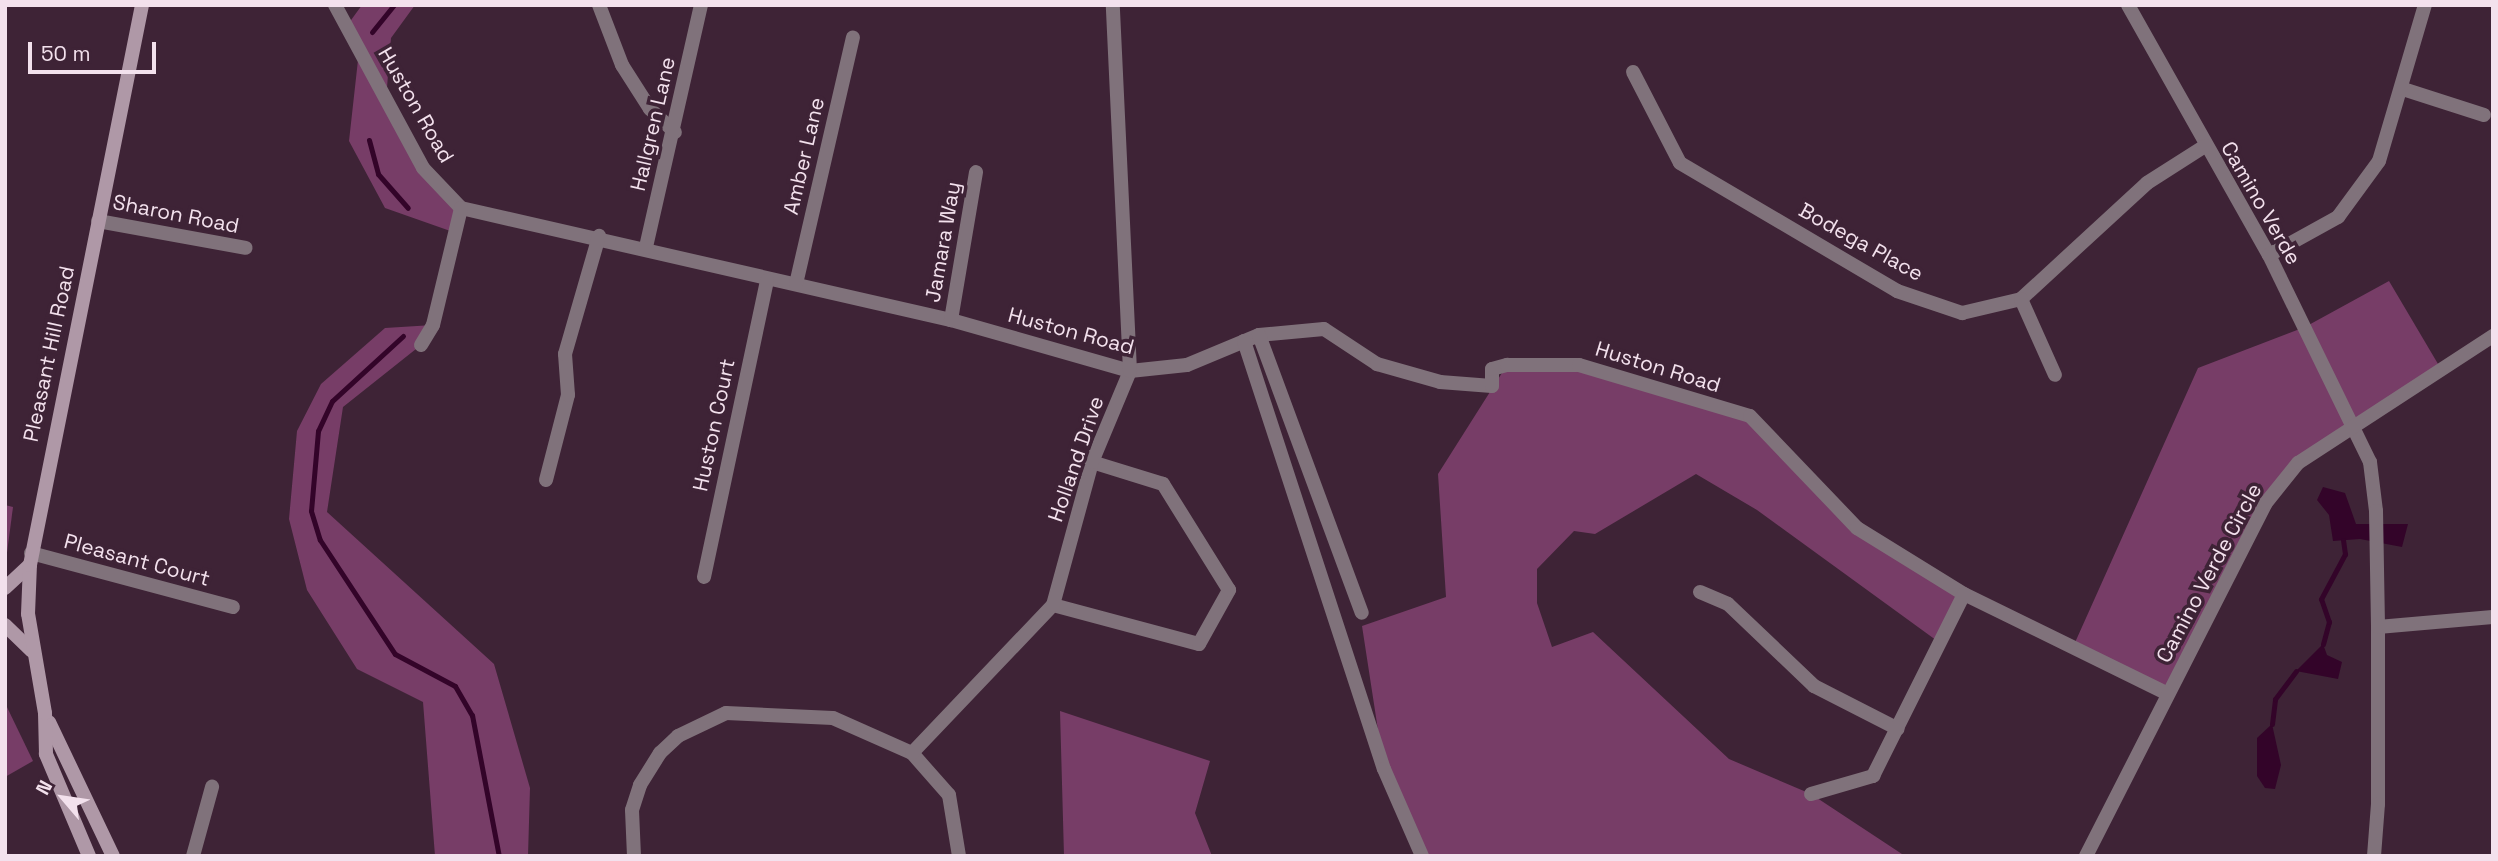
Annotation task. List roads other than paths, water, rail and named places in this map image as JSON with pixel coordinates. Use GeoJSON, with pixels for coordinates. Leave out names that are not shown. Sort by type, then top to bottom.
{"type":"FeatureCollection","features":[{"type":"Feature","properties":{"kind":"main road","name":"Pleasant Hill Road"},"geometry":{"type":"LineString","coordinates":[[89,856],[46,754],[45,713],[32,651],[31,559],[142,5]]}},
{"type":"Feature","properties":{"kind":"main road"},"geometry":{"type":"LineString","coordinates":[[5,588],[31,559]]}},
{"type":"Feature","properties":{"kind":"main road"},"geometry":{"type":"LineString","coordinates":[[5,625],[32,651]]}},
{"type":"Feature","properties":{"kind":"main road","name":"Pleasant Hill Road"},"geometry":{"type":"LineString","coordinates":[[45,713],[113,856]]}},
{"type":"Feature","properties":{"kind":"street","name":"Huston Road"},"geometry":{"type":"LineString","coordinates":[[335,5],[423,168],[461,208],[599,236],[766,281],[796,285],[951,320],[1130,371],[1187,365],[1259,335],[1324,329],[1377,364],[1440,382],[1492,386],[1492,369],[1507,365],[1579,365],[1750,416],[1857,528],[1964,594],[2168,694]]}},
{"type":"Feature","properties":{"kind":"street"},"geometry":{"type":"LineString","coordinates":[[599,5],[622,65],[650,109],[675,132]]}},
{"type":"Feature","properties":{"kind":"street","name":"Holland Drive"},"geometry":{"type":"LineString","coordinates":[[912,752],[1053,605],[1092,462],[1130,371],[1113,5]]}},
{"type":"Feature","properties":{"kind":"street","name":"Camino Verde"},"geometry":{"type":"LineString","coordinates":[[2128,5],[2205,146],[2269,255],[2353,424]]}},
{"type":"Feature","properties":{"kind":"street"},"geometry":{"type":"LineString","coordinates":[[2269,255],[2338,217],[2379,161],[2403,89],[2425,5]]}},
{"type":"Feature","properties":{"kind":"street","name":"Hallgren Lane"},"geometry":{"type":"LineString","coordinates":[[646,247],[675,132],[701,8]]}},
{"type":"Feature","properties":{"kind":"street","name":"Amber Lane"},"geometry":{"type":"LineString","coordinates":[[796,285],[853,38]]}},
{"type":"Feature","properties":{"kind":"street","name":"Bodega Place"},"geometry":{"type":"LineString","coordinates":[[1633,72],[1680,163],[1897,291],[1962,313],[2021,299],[2147,183],[2205,146]]}},
{"type":"Feature","properties":{"kind":"street"},"geometry":{"type":"LineString","coordinates":[[2403,89],[2484,115]]}},
{"type":"Feature","properties":{"kind":"street","name":"Jamara Way"},"geometry":{"type":"LineString","coordinates":[[951,320],[976,172]]}},
{"type":"Feature","properties":{"kind":"street"},"geometry":{"type":"LineString","coordinates":[[421,345],[433,325],[461,208]]}},
{"type":"Feature","properties":{"kind":"street","name":"Sharon Road"},"geometry":{"type":"LineString","coordinates":[[98,221],[246,248]]}},
{"type":"Feature","properties":{"kind":"street"},"geometry":{"type":"LineString","coordinates":[[546,480],[568,395],[565,354],[599,236]]}},
{"type":"Feature","properties":{"kind":"street","name":"Huston Court"},"geometry":{"type":"LineString","coordinates":[[704,577],[766,281]]}},
{"type":"Feature","properties":{"kind":"street"},"geometry":{"type":"LineString","coordinates":[[2021,299],[2055,375]]}},
{"type":"Feature","properties":{"kind":"street"},"geometry":{"type":"LineString","coordinates":[[1259,335],[1362,613]]}},
{"type":"Feature","properties":{"kind":"street","name":"Camino Verde Circle"},"geometry":{"type":"LineString","coordinates":[[2086,856],[2265,504],[2298,463],[2353,424],[2493,336]]}},
{"type":"Feature","properties":{"kind":"street"},"geometry":{"type":"LineString","coordinates":[[1244,341],[1384,769],[1422,856]]}},
{"type":"Feature","properties":{"kind":"street"},"geometry":{"type":"LineString","coordinates":[[2353,424],[2370,462],[2376,511],[2378,804],[2374,856]]}},
{"type":"Feature","properties":{"kind":"street"},"geometry":{"type":"LineString","coordinates":[[1053,605],[1199,644],[1229,590],[1164,484],[1092,462]]}},
{"type":"Feature","properties":{"kind":"street","name":"Pleasant Court"},"geometry":{"type":"LineString","coordinates":[[31,559],[233,607]]}},
{"type":"Feature","properties":{"kind":"street"},"geometry":{"type":"LineString","coordinates":[[1700,592],[1728,604],[1814,686],[1898,729]]}},
{"type":"Feature","properties":{"kind":"street"},"geometry":{"type":"LineString","coordinates":[[1811,794],[1874,776],[1964,594]]}},
{"type":"Feature","properties":{"kind":"street"},"geometry":{"type":"LineString","coordinates":[[2378,627],[2493,617]]}},
{"type":"Feature","properties":{"kind":"street"},"geometry":{"type":"LineString","coordinates":[[634,856],[632,810],[640,785],[660,753],[678,736],[726,713],[833,718],[912,752],[949,795],[959,856]]}},
{"type":"Feature","properties":{"kind":"street"},"geometry":{"type":"LineString","coordinates":[[193,856],[212,787]]}},
{"type":"Feature","properties":{"kind":"waterway"},"geometry":{"type":"LineString","coordinates":[[372,32],[394,5]]}},
{"type":"Feature","properties":{"kind":"waterway"},"geometry":{"type":"LineString","coordinates":[[369,140],[378,174],[408,208]]}},
{"type":"Feature","properties":{"kind":"waterway"},"geometry":{"type":"LineString","coordinates":[[403,336],[332,401],[318,431],[311,511],[320,540],[395,654],[455,686],[472,715],[499,856]]}},
{"type":"Feature","properties":{"kind":"waterway"},"geometry":{"type":"LineString","coordinates":[[2323,644],[2329,622],[2321,599],[2345,554],[2343,540]]}},
{"type":"Feature","properties":{"kind":"waterway"},"geometry":{"type":"LineString","coordinates":[[2272,724],[2275,699],[2296,671]]}}]}
